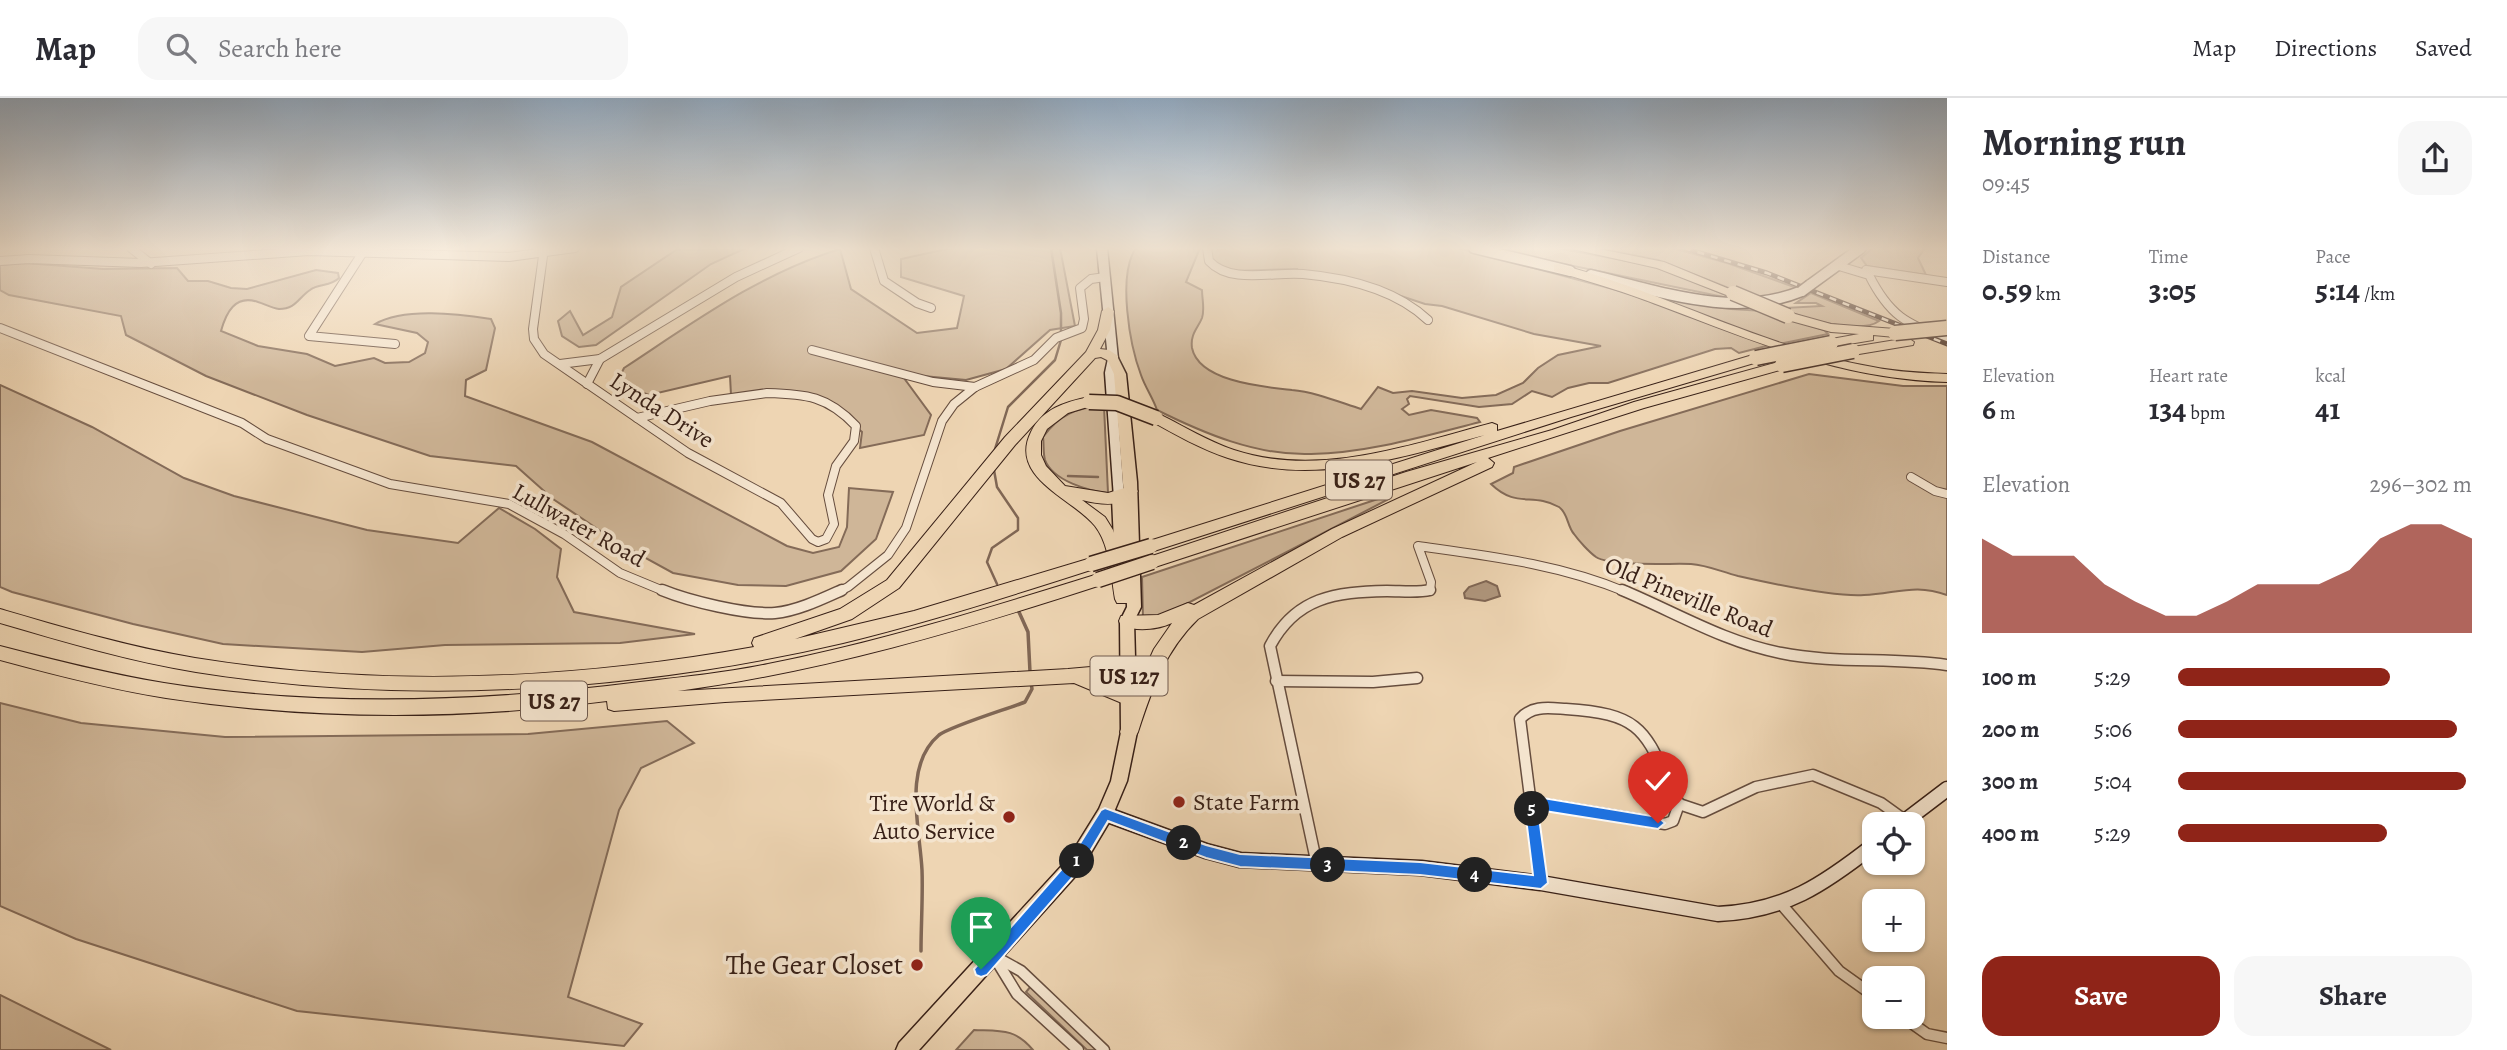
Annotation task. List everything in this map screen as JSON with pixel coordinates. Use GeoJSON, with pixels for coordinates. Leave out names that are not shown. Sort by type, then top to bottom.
{"type":"FeatureCollection","features":[{"type":"Feature","properties":{"kind":"highway"},"geometry":{"type":"LineString","coordinates":[[1635,292],[1825,362],[1892,375],[1947,378]]}},
{"type":"Feature","properties":{"kind":"highway"},"geometry":{"type":"LineString","coordinates":[[1732,292],[1788,316],[1831,328],[1895,333]]}},
{"type":"Feature","properties":{"kind":"highway"},"geometry":{"type":"LineString","coordinates":[[688,665],[712,654],[770,641],[817,626],[846,614],[881,593],[909,567],[996,458],[1091,354],[1104,330],[1108,311]]}},
{"type":"Feature","properties":{"kind":"highway","name":"US 27"},"geometry":{"type":"LineString","coordinates":[[1151,554],[1566,414],[1756,358],[1831,343],[1947,328]]}},
{"type":"Feature","properties":{"kind":"highway","name":"US 27"},"geometry":{"type":"LineString","coordinates":[[0,653],[74,673],[166,690],[330,706],[508,704],[580,699],[776,670],[877,647],[1094,572],[1557,433],[1639,405],[1782,365],[1908,342],[1947,338]]}},
{"type":"Feature","properties":{"kind":"highway"},"geometry":{"type":"LineString","coordinates":[[1091,354],[1104,353],[1113,359]]}},
{"type":"Feature","properties":{"kind":"highway"},"geometry":{"type":"LineString","coordinates":[[1123,599],[1112,543],[1107,531],[1090,512],[1056,486],[1038,467],[1033,450],[1033,441],[1038,431],[1050,417],[1067,408],[1089,402],[1117,403],[1156,418],[1233,455],[1280,466],[1309,467],[1350,463],[1512,423],[1566,414]]}},
{"type":"Feature","properties":{"kind":"highway"},"geometry":{"type":"LineString","coordinates":[[1127,621],[1146,624],[1166,620],[1409,497],[1557,433]]}},
{"type":"Feature","properties":{"kind":"highway"},"geometry":{"type":"LineString","coordinates":[[1056,486],[1094,497],[1125,495]]}},
{"type":"Feature","properties":{"kind":"highway"},"geometry":{"type":"LineString","coordinates":[[1129,732],[1151,665],[1174,631],[1202,607],[1268,570]]}},
{"type":"Feature","properties":{"kind":"highway","name":"US 27"},"geometry":{"type":"LineString","coordinates":[[0,617],[89,644],[249,671],[426,682],[507,681],[688,665],[770,651],[867,630],[1094,572]]}},
{"type":"Feature","properties":{"kind":"highway"},"geometry":{"type":"LineString","coordinates":[[580,699],[609,704],[1068,676],[1102,673],[1128,665]]}},
{"type":"Feature","properties":{"kind":"highway"},"geometry":{"type":"LineString","coordinates":[[1068,676],[1104,686],[1129,699]]}},
{"type":"Feature","properties":{"kind":"main road"},"geometry":{"type":"LineString","coordinates":[[1106,292],[1113,359],[1120,374],[1133,607],[1127,621]]}},
{"type":"Feature","properties":{"kind":"main road"},"geometry":{"type":"LineString","coordinates":[[1670,292],[1748,305],[1770,304],[1796,292]]}},
{"type":"Feature","properties":{"kind":"main road"},"geometry":{"type":"LineString","coordinates":[[1123,599],[1125,495]]}},
{"type":"Feature","properties":{"kind":"main road","name":"US 127"},"geometry":{"type":"LineString","coordinates":[[905,1050],[994,956],[1074,865],[1105,814],[1119,780],[1129,732],[1127,621],[1123,599]]}},
{"type":"Feature","properties":{"kind":"main road"},"geometry":{"type":"LineString","coordinates":[[1917,812],[1947,789]]}},
{"type":"Feature","properties":{"kind":"main road"},"geometry":{"type":"LineString","coordinates":[[1105,814],[1206,851],[1240,860],[1420,868],[1541,883],[1718,914],[1742,915],[1782,905],[1820,887],[1862,854]]}},
{"type":"Feature","properties":{"kind":"street"},"geometry":{"type":"LineString","coordinates":[[337,292],[309,336],[395,344]]}},
{"type":"Feature","properties":{"kind":"street","name":"Lynda Drive"},"geometry":{"type":"LineString","coordinates":[[538,292],[534,339],[544,354],[636,418],[688,453],[780,503],[812,539],[818,542],[826,539],[834,524],[828,495],[836,466],[854,441],[856,426],[838,407],[820,399],[794,394],[738,394],[636,418]]}},
{"type":"Feature","properties":{"kind":"street"},"geometry":{"type":"LineString","coordinates":[[561,365],[600,359],[710,292]]}},
{"type":"Feature","properties":{"kind":"street"},"geometry":{"type":"LineString","coordinates":[[900,292],[931,308]]}},
{"type":"Feature","properties":{"kind":"street","name":"Lullwater Road"},"geometry":{"type":"LineString","coordinates":[[0,328],[242,423],[267,439],[390,484],[509,503],[564,534],[620,573],[670,593],[716,606],[761,613],[797,609],[818,601],[848,587],[888,555],[906,528],[942,421],[954,404],[975,387],[1034,360],[1056,338],[1082,328],[1085,322],[1079,292]]}},
{"type":"Feature","properties":{"kind":"street"},"geometry":{"type":"LineString","coordinates":[[1378,292],[1401,299],[1428,320]]}},
{"type":"Feature","properties":{"kind":"street"},"geometry":{"type":"LineString","coordinates":[[1877,292],[1881,302],[1903,321],[1947,338]]}},
{"type":"Feature","properties":{"kind":"street"},"geometry":{"type":"LineString","coordinates":[[812,350],[933,382],[975,387]]}},
{"type":"Feature","properties":{"kind":"street"},"geometry":{"type":"LineString","coordinates":[[587,384],[600,359]]}},
{"type":"Feature","properties":{"kind":"street"},"geometry":{"type":"LineString","coordinates":[[1911,477],[1934,491],[1947,494]]}},
{"type":"Feature","properties":{"kind":"street","name":"Old Pineville Road"},"geometry":{"type":"LineString","coordinates":[[1276,681],[1270,646],[1274,635],[1310,602],[1328,595],[1430,591],[1432,582],[1418,546],[1537,563],[1571,572],[1662,607],[1729,638],[1762,649],[1819,657],[1921,660],[1947,665]]}},
{"type":"Feature","properties":{"kind":"street"},"geometry":{"type":"LineString","coordinates":[[1317,865],[1276,681],[1373,682],[1417,678]]}},
{"type":"Feature","properties":{"kind":"street"},"geometry":{"type":"LineString","coordinates":[[1541,883],[1520,719],[1523,714],[1543,708],[1609,713],[1636,725],[1679,804],[1703,813],[1756,787],[1813,775],[1881,803],[1892,812]]}},
{"type":"Feature","properties":{"kind":"street"},"geometry":{"type":"LineString","coordinates":[[1531,802],[1665,824],[1673,821],[1679,804]]}},
{"type":"Feature","properties":{"kind":"street"},"geometry":{"type":"LineString","coordinates":[[1782,905],[1830,962],[1862,987]]}},
{"type":"Feature","properties":{"kind":"street"},"geometry":{"type":"LineString","coordinates":[[994,956],[1017,994],[1077,1050]]}},
{"type":"Feature","properties":{"kind":"street"},"geometry":{"type":"LineString","coordinates":[[994,956],[1021,971],[1104,1050]]}},
{"type":"Feature","properties":{"kind":"street"},"geometry":{"type":"LineString","coordinates":[[1920,1029],[1927,1034],[1947,1038]]}},
{"type":"Feature","properties":{"kind":"shaded area"},"geometry":{"type":"Polygon","coordinates":[[[4,292],[307,292],[285,309],[250,300],[238,303],[229,312],[221,331],[258,346],[307,354],[335,366],[374,358],[385,363],[409,362],[425,353],[428,342],[417,333],[375,324],[387,319],[401,315],[432,313],[491,319],[495,328],[486,370],[466,380],[465,396],[592,442],[787,546],[813,553],[839,547],[847,527],[849,488],[893,492],[876,539],[841,571],[786,586],[738,585],[673,573],[620,544],[553,499],[516,466],[430,456],[307,415],[206,376],[126,335],[121,316],[4,292]]]}},
{"type":"Feature","properties":{"kind":"shaded area"},"geometry":{"type":"Polygon","coordinates":[[[619,292],[671,292],[596,345],[579,347],[562,336],[558,321],[570,311],[583,335],[612,317],[619,292]]]}},
{"type":"Feature","properties":{"kind":"shaded area"},"geometry":{"type":"Polygon","coordinates":[[[743,292],[856,292],[917,333],[957,328],[964,296],[952,292],[1069,292],[1075,326],[1050,330],[1006,369],[966,380],[901,374],[931,415],[924,435],[860,448],[862,432],[839,413],[796,391],[731,395],[730,376],[649,395],[617,383],[624,368],[743,292]]]}},
{"type":"Feature","properties":{"kind":"shaded area"},"geometry":{"type":"Polygon","coordinates":[[[1126,292],[1202,292],[1203,315],[1193,335],[1192,348],[1197,359],[1207,368],[1234,381],[1301,391],[1361,409],[1378,387],[1393,393],[1412,391],[1462,398],[1496,395],[1523,383],[1538,368],[1558,355],[1601,346],[1534,334],[1388,292],[1625,292],[1770,345],[1739,353],[1731,348],[1715,349],[1608,383],[1589,383],[1568,388],[1552,397],[1532,391],[1512,404],[1479,407],[1410,396],[1407,399],[1409,404],[1402,409],[1409,415],[1431,410],[1477,418],[1480,422],[1354,451],[1291,454],[1251,447],[1212,435],[1157,410],[1141,375],[1127,311],[1126,292]]]}},
{"type":"Feature","properties":{"kind":"shaded area"},"geometry":{"type":"Polygon","coordinates":[[[1701,292],[1720,292],[1738,300],[1701,292]]]}},
{"type":"Feature","properties":{"kind":"shaded area"},"geometry":{"type":"Polygon","coordinates":[[[1742,292],[1784,292],[1764,299],[1742,292]]]}},
{"type":"Feature","properties":{"kind":"shaded area"},"geometry":{"type":"Polygon","coordinates":[[[1811,293],[1879,321],[1871,325],[1846,326],[1817,321],[1784,308],[1822,306],[1816,303],[1796,303],[1811,293]]]}},
{"type":"Feature","properties":{"kind":"shaded area"},"geometry":{"type":"Polygon","coordinates":[[[1653,296],[1731,309],[1764,311],[1824,330],[1828,334],[1779,344],[1653,296]]]}},
{"type":"Feature","properties":{"kind":"shaded area"},"geometry":{"type":"Polygon","coordinates":[[[1809,374],[1903,386],[1947,386],[1947,595],[1915,589],[1864,595],[1836,594],[1766,582],[1697,565],[1604,560],[1593,555],[1579,540],[1559,507],[1509,496],[1491,484],[1513,473],[1514,467],[1620,431],[1809,374]]]}},
{"type":"Feature","properties":{"kind":"shaded area"},"geometry":{"type":"Polygon","coordinates":[[[0,385],[92,427],[184,478],[234,496],[367,530],[458,543],[499,508],[535,529],[561,549],[557,577],[574,612],[695,634],[620,643],[445,645],[362,652],[223,644],[133,624],[12,592],[0,587],[0,385]]]}},
{"type":"Feature","properties":{"kind":"shaded area"},"geometry":{"type":"Polygon","coordinates":[[[1104,406],[1108,493],[1082,487],[1056,474],[1045,460],[1043,437],[1055,423],[1069,414],[1085,408],[1104,406]]]}},
{"type":"Feature","properties":{"kind":"shaded area"},"geometry":{"type":"Polygon","coordinates":[[[1387,496],[1387,500],[1159,618],[1143,620],[1142,577],[1387,496]]]}},
{"type":"Feature","properties":{"kind":"shaded area"},"geometry":{"type":"Polygon","coordinates":[[[1486,581],[1497,586],[1500,596],[1485,601],[1465,598],[1464,593],[1469,587],[1486,581]]]}},
{"type":"Feature","properties":{"kind":"shaded area"},"geometry":{"type":"Polygon","coordinates":[[[0,703],[81,723],[225,737],[528,734],[667,721],[694,743],[641,768],[619,810],[568,997],[642,1024],[624,1046],[297,1011],[76,939],[0,906],[0,703]]]}},
{"type":"Feature","properties":{"kind":"shaded area"},"geometry":{"type":"Polygon","coordinates":[[[1031,986],[1099,1050],[1087,1050],[1026,992],[1031,986]]]}},
{"type":"Feature","properties":{"kind":"shaded area"},"geometry":{"type":"Polygon","coordinates":[[[0,995],[111,1050],[0,1050],[0,995]]]}},
{"type":"Feature","properties":{"kind":"shaded area"},"geometry":{"type":"Polygon","coordinates":[[[974,1030],[1013,1034],[1033,1050],[956,1050],[974,1030]]]}},
{"type":"Feature","properties":{"kind":"waterway"},"geometry":{"type":"LineString","coordinates":[[1058,292],[1061,332]]}},
{"type":"Feature","properties":{"kind":"waterway"},"geometry":{"type":"LineString","coordinates":[[995,449],[1008,407],[1055,360],[1061,340]]}},
{"type":"Feature","properties":{"kind":"waterway"},"geometry":{"type":"LineString","coordinates":[[994,470],[997,487],[1018,518],[1018,530],[992,548],[987,562],[997,584]]}},
{"type":"Feature","properties":{"kind":"waterway"},"geometry":{"type":"LineString","coordinates":[[1068,476],[1098,477]]}},
{"type":"Feature","properties":{"kind":"waterway"},"geometry":{"type":"LineString","coordinates":[[1019,612],[1028,632],[1030,672]]}},
{"type":"Feature","properties":{"kind":"waterway"},"geometry":{"type":"LineString","coordinates":[[921,951],[922,870],[916,799],[920,763],[928,748],[945,731],[1025,702],[1032,689],[1031,682]]}},
{"type":"Feature","properties":{"kind":"railway"},"geometry":{"type":"LineString","coordinates":[[1816,292],[1947,344]]}},
{"type":"Feature","properties":{"kind":"place","name":"State Farm"},"geometry":{"type":"Point","coordinates":[1179,802]}},
{"type":"Feature","properties":{"kind":"place","name":"Tire World & Auto Service"},"geometry":{"type":"Point","coordinates":[1009,817]}},
{"type":"Feature","properties":{"kind":"place","name":"The Gear Closet"},"geometry":{"type":"Point","coordinates":[917,965]}},
{"type":"Feature","properties":{"kind":"route"},"geometry":{"type":"LineString","coordinates":[[981,969],[1074,865],[1105,814],[1206,851],[1240,860],[1420,868],[1541,883],[1531,802],[1658,823]]}}]}
